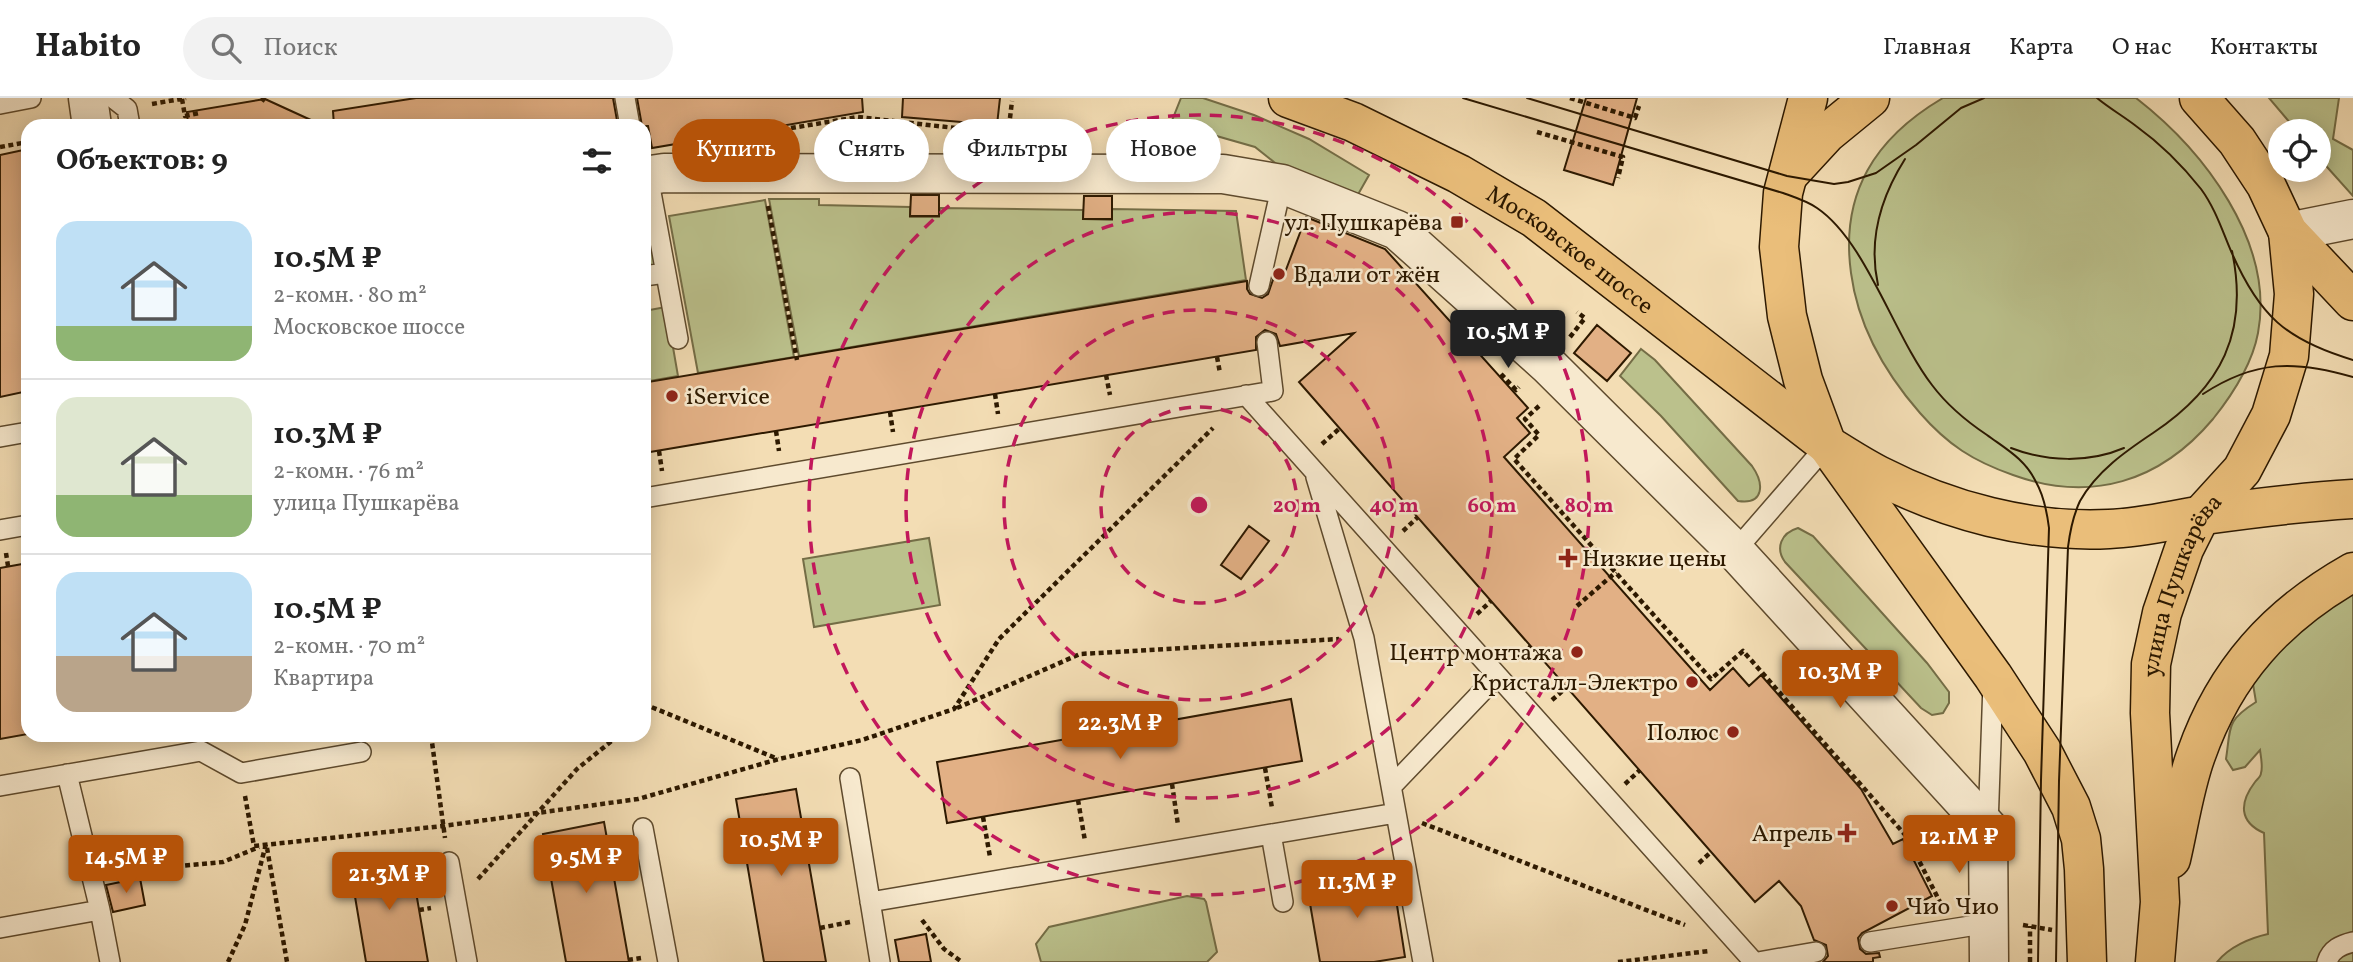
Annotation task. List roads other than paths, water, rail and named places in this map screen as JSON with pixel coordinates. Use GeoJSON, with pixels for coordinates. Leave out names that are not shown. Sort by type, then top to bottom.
{"type":"FeatureCollection","features":[{"type":"Feature","properties":{"kind":"main road","name":"Московское шоссе"},"geometry":{"type":"LineString","coordinates":[[1288,98],[1353,122],[1459,174],[1534,218],[1827,444]]}},
{"type":"Feature","properties":{"kind":"main road"},"geometry":{"type":"LineString","coordinates":[[1808,98],[1783,193],[1779,247],[1787,316],[1803,380],[1827,444],[1993,676],[2042,751],[2071,807],[2081,839],[2087,962]]}},
{"type":"Feature","properties":{"kind":"main road"},"geometry":{"type":"LineString","coordinates":[[1787,176],[1826,134],[1870,98]]}},
{"type":"Feature","properties":{"kind":"main road"},"geometry":{"type":"LineString","coordinates":[[2199,98],[2244,152],[2266,185],[2288,232],[2353,301]]}},
{"type":"Feature","properties":{"kind":"main road","name":"улица Пушкарёва"},"geometry":{"type":"LineString","coordinates":[[2155,962],[2160,902],[2150,713],[2151,664],[2162,613],[2184,549],[2201,515],[2242,470],[2271,415],[2290,345],[2294,294],[2288,232]]}},
{"type":"Feature","properties":{"kind":"main road"},"geometry":{"type":"LineString","coordinates":[[1827,444],[1877,474],[1928,498],[2003,519],[2049,528],[2109,530],[2155,525],[2201,515],[2353,499]]}},
{"type":"Feature","properties":{"kind":"main road"},"geometry":{"type":"LineString","coordinates":[[2160,902],[2195,756],[2218,703],[2250,654],[2291,613],[2353,572]]}},
{"type":"Feature","properties":{"kind":"street"},"geometry":{"type":"LineString","coordinates":[[88,98],[91,119]]}},
{"type":"Feature","properties":{"kind":"street"},"geometry":{"type":"LineString","coordinates":[[651,175],[664,173],[1223,174],[1282,184],[1397,230],[1548,365],[1735,551],[1988,828],[1989,962]]}},
{"type":"Feature","properties":{"kind":"street"},"geometry":{"type":"LineString","coordinates":[[2288,232],[2353,219]]}},
{"type":"Feature","properties":{"kind":"lane"},"geometry":{"type":"LineString","coordinates":[[0,104],[31,98]]}},
{"type":"Feature","properties":{"kind":"lane"},"geometry":{"type":"LineString","coordinates":[[625,98],[629,119]]}},
{"type":"Feature","properties":{"kind":"lane"},"geometry":{"type":"LineString","coordinates":[[1259,286],[1282,184]]}},
{"type":"Feature","properties":{"kind":"lane"},"geometry":{"type":"LineString","coordinates":[[651,202],[678,340]]}},
{"type":"Feature","properties":{"kind":"lane"},"geometry":{"type":"LineString","coordinates":[[651,275],[665,273]]}},
{"type":"Feature","properties":{"kind":"lane"},"geometry":{"type":"LineString","coordinates":[[651,497],[1273,391],[1267,342]]}},
{"type":"Feature","properties":{"kind":"lane"},"geometry":{"type":"LineString","coordinates":[[1245,396],[1751,957],[1816,952]]}},
{"type":"Feature","properties":{"kind":"lane"},"geometry":{"type":"LineString","coordinates":[[0,437],[21,433]]}},
{"type":"Feature","properties":{"kind":"lane"},"geometry":{"type":"LineString","coordinates":[[1735,551],[1827,444]]}},
{"type":"Feature","properties":{"kind":"lane"},"geometry":{"type":"LineString","coordinates":[[1314,472],[1364,638],[1423,962]]}},
{"type":"Feature","properties":{"kind":"lane"},"geometry":{"type":"LineString","coordinates":[[0,530],[21,526]]}},
{"type":"Feature","properties":{"kind":"lane"},"geometry":{"type":"LineString","coordinates":[[1391,786],[1497,676]]}},
{"type":"Feature","properties":{"kind":"lane"},"geometry":{"type":"LineString","coordinates":[[1988,828],[1993,676]]}},
{"type":"Feature","properties":{"kind":"lane"},"geometry":{"type":"LineString","coordinates":[[0,786],[66,774],[200,743],[241,773],[361,752]]}},
{"type":"Feature","properties":{"kind":"lane"},"geometry":{"type":"LineString","coordinates":[[66,774],[100,910],[110,962]]}},
{"type":"Feature","properties":{"kind":"lane"},"geometry":{"type":"LineString","coordinates":[[850,778],[880,962]]}},
{"type":"Feature","properties":{"kind":"lane"},"geometry":{"type":"LineString","coordinates":[[870,902],[1396,813]]}},
{"type":"Feature","properties":{"kind":"lane"},"geometry":{"type":"LineString","coordinates":[[643,828],[668,962]]}},
{"type":"Feature","properties":{"kind":"lane"},"geometry":{"type":"LineString","coordinates":[[1274,834],[1283,902]]}},
{"type":"Feature","properties":{"kind":"lane"},"geometry":{"type":"LineString","coordinates":[[449,862],[467,962]]}},
{"type":"Feature","properties":{"kind":"lane"},"geometry":{"type":"LineString","coordinates":[[0,928],[100,910]]}},
{"type":"Feature","properties":{"kind":"lane"},"geometry":{"type":"LineString","coordinates":[[1870,942],[1989,923]]}},
{"type":"Feature","properties":{"kind":"lane"},"geometry":{"type":"LineString","coordinates":[[2328,962],[2331,953],[2342,945],[2353,942]]}},
{"type":"Feature","properties":{"kind":"tram line"},"geometry":{"type":"LineString","coordinates":[[1463,98],[1783,193],[1817,208],[1850,243],[1918,365],[1938,392],[1950,406],[2014,455],[2032,474],[2043,498],[2049,528],[2038,962]]}},
{"type":"Feature","properties":{"kind":"tram line"},"geometry":{"type":"LineString","coordinates":[[1527,98],[1787,176],[1834,184],[1876,173],[1961,108],[1984,98]]}},
{"type":"Feature","properties":{"kind":"tram line"},"geometry":{"type":"LineString","coordinates":[[2097,98],[2154,140],[2179,163],[2201,189],[2214,211],[2242,274],[2264,309],[2292,334],[2310,344],[2353,360]]}},
{"type":"Feature","properties":{"kind":"tram line"},"geometry":{"type":"LineString","coordinates":[[1878,285],[1875,252],[1879,219],[1889,188],[1905,159]]}},
{"type":"Feature","properties":{"kind":"tram line"},"geometry":{"type":"LineString","coordinates":[[2056,962],[2059,781],[2068,547],[2072,524],[2080,501],[2103,471],[2177,415],[2197,397],[2213,377],[2233,332],[2237,307],[2232,251]]}},
{"type":"Feature","properties":{"kind":"tram line"},"geometry":{"type":"LineString","coordinates":[[2203,394],[2240,375],[2276,366],[2312,368],[2353,377]]}},
{"type":"Feature","properties":{"kind":"tram line"},"geometry":{"type":"LineString","coordinates":[[2011,448],[2039,456],[2068,459],[2097,456],[2124,448]]}},
{"type":"Feature","properties":{"kind":"place","name":"ул. Пушкарёва"},"geometry":{"type":"Point","coordinates":[1457,222]}},
{"type":"Feature","properties":{"kind":"place","name":"Вдали от жён"},"geometry":{"type":"Point","coordinates":[1279,274]}},
{"type":"Feature","properties":{"kind":"place","name":"iService"},"geometry":{"type":"Point","coordinates":[672,396]}},
{"type":"Feature","properties":{"kind":"place","name":"Низкие цены"},"geometry":{"type":"Point","coordinates":[1568,558]}},
{"type":"Feature","properties":{"kind":"place","name":"Центр монтажа"},"geometry":{"type":"Point","coordinates":[1577,652]}},
{"type":"Feature","properties":{"kind":"place","name":"Кристалл-Электро"},"geometry":{"type":"Point","coordinates":[1692,682]}},
{"type":"Feature","properties":{"kind":"place","name":"Полюс"},"geometry":{"type":"Point","coordinates":[1733,732]}},
{"type":"Feature","properties":{"kind":"place","name":"Апрель"},"geometry":{"type":"Point","coordinates":[1847,833]}},
{"type":"Feature","properties":{"kind":"place","name":"Чио Чио"},"geometry":{"type":"Point","coordinates":[1892,906]}}]}
